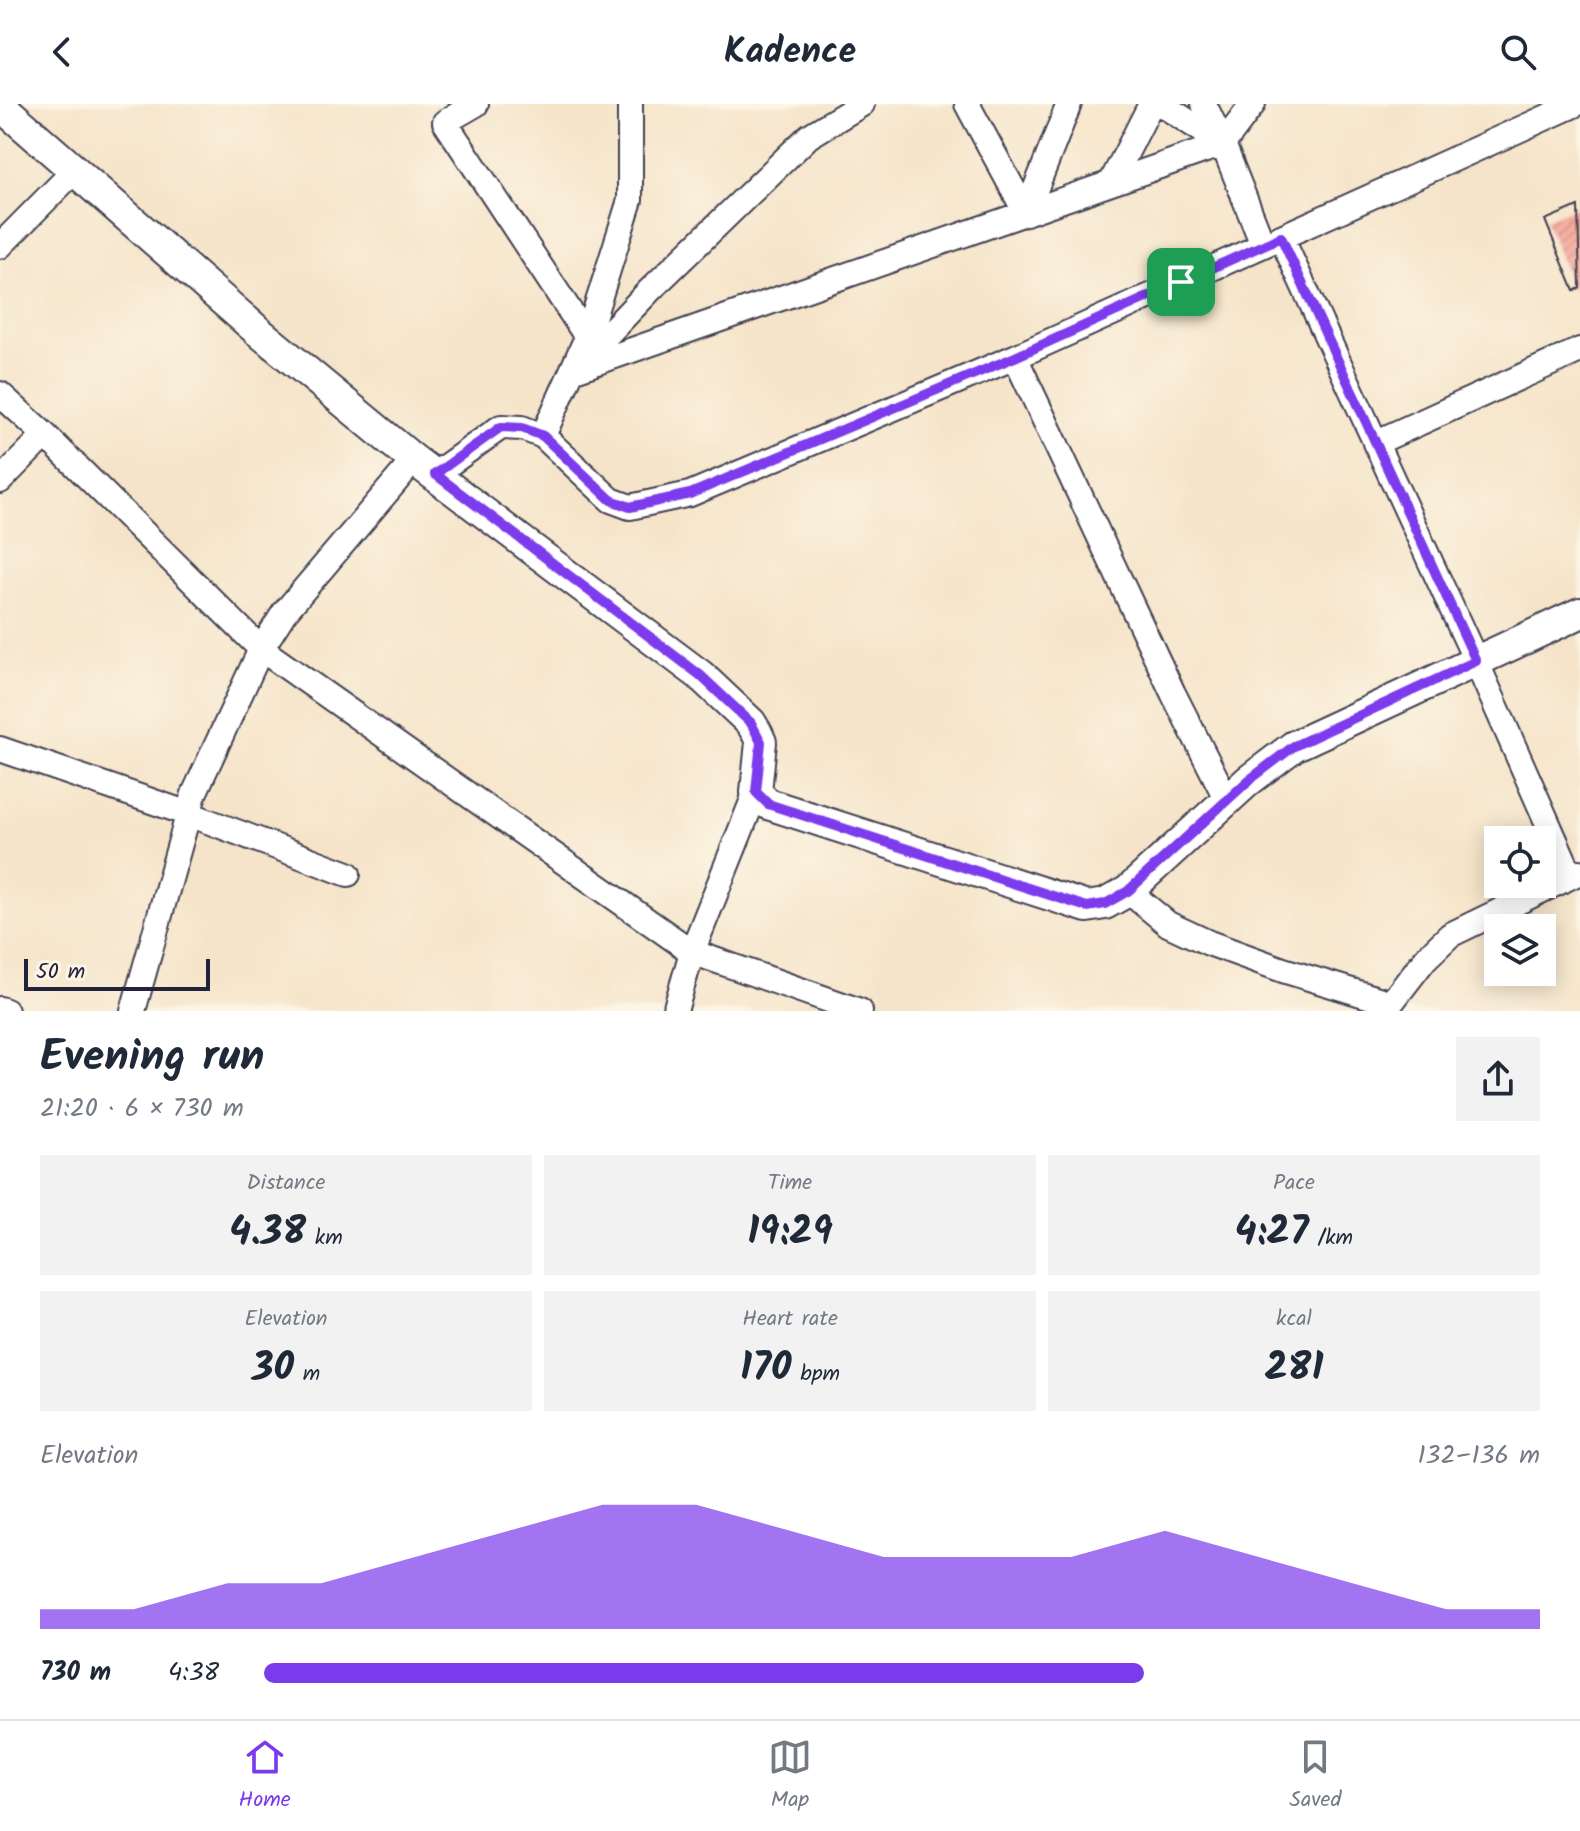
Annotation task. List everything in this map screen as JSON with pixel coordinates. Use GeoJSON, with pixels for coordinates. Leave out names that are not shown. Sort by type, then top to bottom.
{"type":"FeatureCollection","features":[{"type":"Feature","properties":{"kind":"street"},"geometry":{"type":"LineString","coordinates":[[476,104],[442,113],[587,337]]}},
{"type":"Feature","properties":{"kind":"street"},"geometry":{"type":"LineString","coordinates":[[543,436],[587,337],[630,200],[630,104]]}},
{"type":"Feature","properties":{"kind":"street"},"geometry":{"type":"LineString","coordinates":[[967,104],[1026,213]]}},
{"type":"Feature","properties":{"kind":"street"},"geometry":{"type":"LineString","coordinates":[[1026,213],[1069,104]]}},
{"type":"Feature","properties":{"kind":"street"},"geometry":{"type":"LineString","coordinates":[[1111,183],[1151,104]]}},
{"type":"Feature","properties":{"kind":"street"},"geometry":{"type":"LineString","coordinates":[[1161,104],[1223,144]]}},
{"type":"Feature","properties":{"kind":"street"},"geometry":{"type":"LineString","coordinates":[[1128,891],[1168,924],[1209,943],[1390,1007],[1425,959],[1450,935],[1576,874],[1375,443],[1204,104]]}},
{"type":"Feature","properties":{"kind":"street"},"geometry":{"type":"LineString","coordinates":[[572,371],[1223,144],[1253,104]]}},
{"type":"Feature","properties":{"kind":"street"},"geometry":{"type":"LineString","coordinates":[[133,1011],[194,794],[261,649],[284,613],[425,467],[501,427],[522,428],[543,436],[611,500],[630,507],[646,506],[690,494],[1015,357],[1576,104]]}},
{"type":"Feature","properties":{"kind":"street"},"geometry":{"type":"LineString","coordinates":[[0,105],[259,332],[425,467],[700,675],[751,723],[761,742],[756,792],[692,952],[675,1011]]}},
{"type":"Feature","properties":{"kind":"street"},"geometry":{"type":"LineString","coordinates":[[572,371],[649,291],[809,136],[860,105]]}},
{"type":"Feature","properties":{"kind":"street"},"geometry":{"type":"LineString","coordinates":[[0,246],[75,170]]}},
{"type":"Feature","properties":{"kind":"street"},"geometry":{"type":"LineString","coordinates":[[1375,443],[1580,350]]}},
{"type":"Feature","properties":{"kind":"street"},"geometry":{"type":"LineString","coordinates":[[1015,357],[1173,693],[1227,800]]}},
{"type":"Feature","properties":{"kind":"street"},"geometry":{"type":"LineString","coordinates":[[0,394],[261,649],[692,952],[860,1011]]}},
{"type":"Feature","properties":{"kind":"street"},"geometry":{"type":"LineString","coordinates":[[0,481],[45,435]]}},
{"type":"Feature","properties":{"kind":"street"},"geometry":{"type":"LineString","coordinates":[[756,792],[768,804],[1087,907],[1105,904],[1128,891],[1227,800],[1294,746],[1580,613]]}},
{"type":"Feature","properties":{"kind":"street"},"geometry":{"type":"LineString","coordinates":[[0,749],[189,814],[348,874]]}},
{"type":"Feature","properties":{"kind":"street"},"geometry":{"type":"LineString","coordinates":[[0,1009],[6,1011]]}},
{"type":"Feature","properties":{"kind":"building"},"geometry":{"type":"Polygon","coordinates":[[[1578,206],[1580,288],[1574,291],[1545,220],[1578,206]]]}},
{"type":"Feature","properties":{"kind":"route"},"geometry":{"type":"LineString","coordinates":[[1281,237],[1476,661],[1294,746],[1248,781],[1128,891],[1096,907],[1087,907],[768,804],[756,792],[761,742],[751,723],[700,675],[435,474],[501,427],[522,428],[543,436],[611,500],[630,507],[646,506],[690,494],[1015,357],[1181,282],[1281,237]]}}]}
